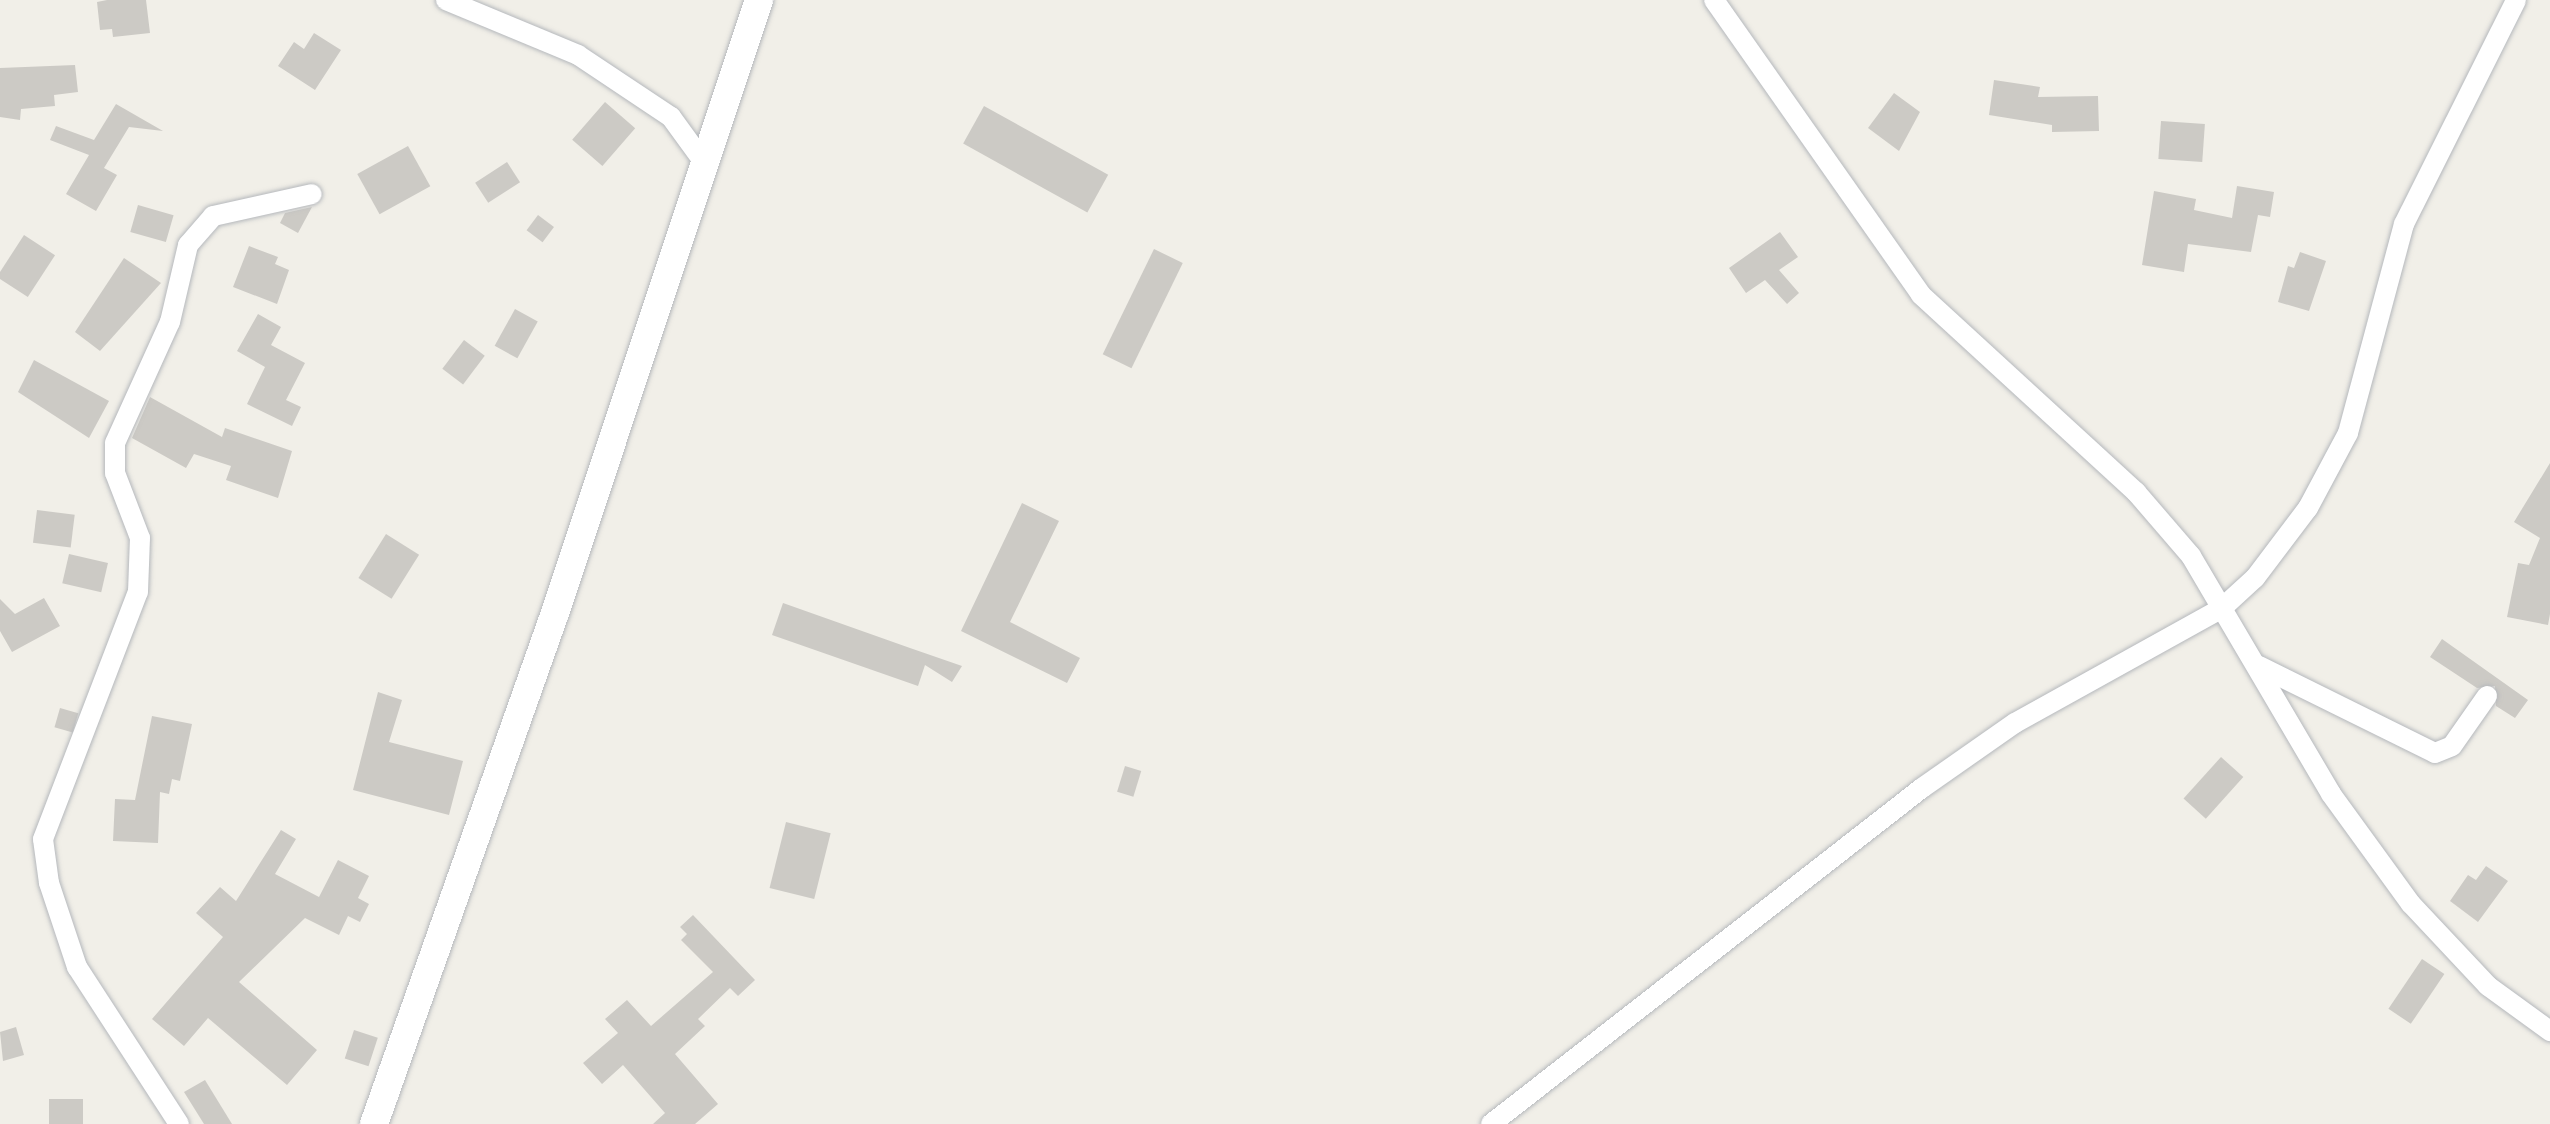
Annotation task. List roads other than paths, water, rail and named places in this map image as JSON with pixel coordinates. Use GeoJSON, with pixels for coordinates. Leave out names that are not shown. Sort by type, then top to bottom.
{"type":"FeatureCollection","features":[{"type":"Feature","properties":{"kind":"street"},"geometry":{"type":"LineString","coordinates":[[446,0],[578,55],[671,117],[703,161]]}},
{"type":"Feature","properties":{"kind":"street"},"geometry":{"type":"LineString","coordinates":[[374,1124],[555,613],[759,0]]}},
{"type":"Feature","properties":{"kind":"street"},"geometry":{"type":"LineString","coordinates":[[1714,0],[1921,295],[2136,492],[2191,556],[2259,666],[2331,794],[2411,904],[2488,986],[2550,1031]]}},
{"type":"Feature","properties":{"kind":"street"},"geometry":{"type":"LineString","coordinates":[[1491,1124],[1933,780],[2015,723],[2221,609],[2255,578],[2308,508],[2348,433],[2404,224],[2516,0]]}},
{"type":"Feature","properties":{"kind":"street"},"geometry":{"type":"LineString","coordinates":[[179,1124],[77,967],[49,883],[43,839],[138,592],[140,538],[115,473],[115,443],[170,322],[188,245],[213,216],[312,194]]}},
{"type":"Feature","properties":{"kind":"street"},"geometry":{"type":"LineString","coordinates":[[2259,666],[2435,753],[2452,746],[2487,696]]}}]}
